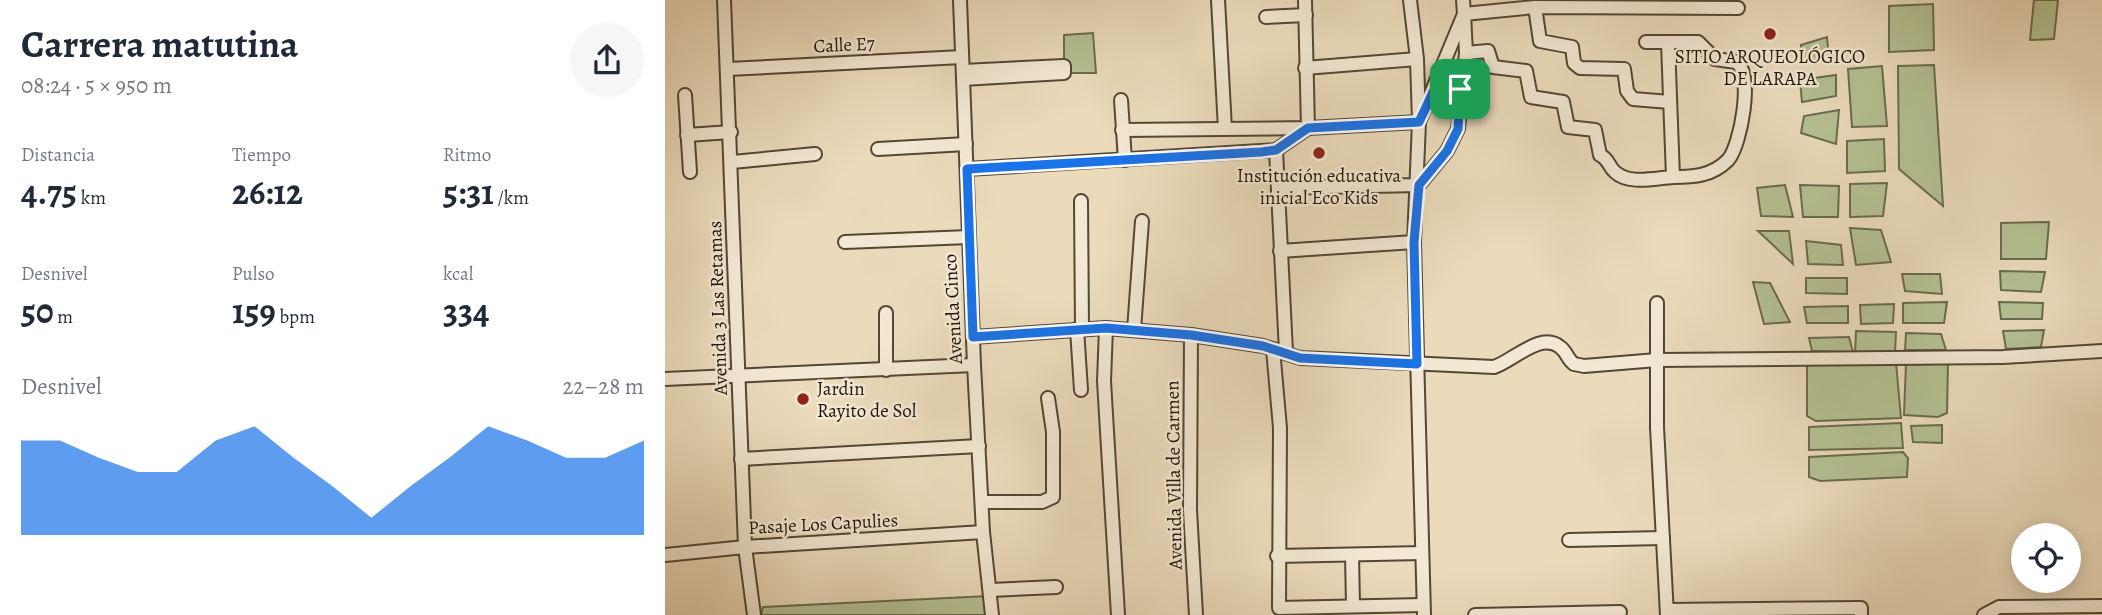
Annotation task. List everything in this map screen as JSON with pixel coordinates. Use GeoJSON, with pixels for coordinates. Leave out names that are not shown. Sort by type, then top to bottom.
{"type":"FeatureCollection","features":[{"type":"Feature","properties":{"kind":"street","name":"Avenida 3 Las Retamas"},"geometry":{"type":"LineString","coordinates":[[724,0],[745,547],[754,615]]}},
{"type":"Feature","properties":{"kind":"street","name":"Avenida Cinco"},"geometry":{"type":"LineString","coordinates":[[960,0],[974,365],[983,532],[992,615]]}},
{"type":"Feature","properties":{"kind":"street"},"geometry":{"type":"LineString","coordinates":[[1217,0],[1225,129]]}},
{"type":"Feature","properties":{"kind":"street"},"geometry":{"type":"LineString","coordinates":[[1305,0],[1308,128]]}},
{"type":"Feature","properties":{"kind":"street"},"geometry":{"type":"LineString","coordinates":[[1276,150],[1280,251],[1277,556],[1279,608],[1353,606],[1424,610],[1414,242],[1419,185],[1419,122],[1417,59],[1410,0]]}},
{"type":"Feature","properties":{"kind":"street"},"geometry":{"type":"LineString","coordinates":[[1419,122],[1436,86],[1464,7]]}},
{"type":"Feature","properties":{"kind":"street"},"geometry":{"type":"LineString","coordinates":[[1464,7],[1738,8]]}},
{"type":"Feature","properties":{"kind":"street"},"geometry":{"type":"LineString","coordinates":[[1277,188],[1419,185],[1447,151],[1458,129],[1465,53],[1464,7]]}},
{"type":"Feature","properties":{"kind":"street"},"geometry":{"type":"LineString","coordinates":[[1535,7],[1538,36],[1544,44],[1571,47],[1574,63],[1580,68],[1624,69],[1627,91],[1633,99],[1670,102]]}},
{"type":"Feature","properties":{"kind":"street"},"geometry":{"type":"LineString","coordinates":[[1266,17],[1306,15]]}},
{"type":"Feature","properties":{"kind":"street"},"geometry":{"type":"LineString","coordinates":[[1465,53],[1488,51],[1493,67],[1526,71],[1531,97],[1563,102],[1569,127],[1595,130],[1600,155],[1609,161],[1613,171],[1626,180],[1702,176],[1715,170],[1729,158],[1744,122],[1740,65],[1715,60],[1698,42],[1646,42]]}},
{"type":"Feature","properties":{"kind":"street"},"geometry":{"type":"LineString","coordinates":[[1668,43],[1672,177]]}},
{"type":"Feature","properties":{"kind":"street","name":"Calle E7"},"geometry":{"type":"LineString","coordinates":[[728,69],[962,57]]}},
{"type":"Feature","properties":{"kind":"street"},"geometry":{"type":"LineString","coordinates":[[1305,68],[1417,59]]}},
{"type":"Feature","properties":{"kind":"street"},"geometry":{"type":"LineString","coordinates":[[1064,66],[1064,73],[963,75],[1064,66]]}},
{"type":"Feature","properties":{"kind":"street"},"geometry":{"type":"LineString","coordinates":[[1436,86],[1460,89]]}},
{"type":"Feature","properties":{"kind":"street"},"geometry":{"type":"LineString","coordinates":[[685,95],[690,172]]}},
{"type":"Feature","properties":{"kind":"street"},"geometry":{"type":"LineString","coordinates":[[1121,100],[1125,160]]}},
{"type":"Feature","properties":{"kind":"street"},"geometry":{"type":"LineString","coordinates":[[1122,130],[1308,128],[1419,122]]}},
{"type":"Feature","properties":{"kind":"street"},"geometry":{"type":"LineString","coordinates":[[967,169],[1276,150],[1308,128]]}},
{"type":"Feature","properties":{"kind":"street"},"geometry":{"type":"LineString","coordinates":[[687,135],[731,132]]}},
{"type":"Feature","properties":{"kind":"street"},"geometry":{"type":"LineString","coordinates":[[878,149],[966,144]]}},
{"type":"Feature","properties":{"kind":"street"},"geometry":{"type":"LineString","coordinates":[[732,162],[815,154]]}},
{"type":"Feature","properties":{"kind":"street"},"geometry":{"type":"LineString","coordinates":[[1081,201],[1081,390]]}},
{"type":"Feature","properties":{"kind":"street"},"geometry":{"type":"LineString","coordinates":[[1134,330],[1142,221]]}},
{"type":"Feature","properties":{"kind":"street"},"geometry":{"type":"LineString","coordinates":[[845,242],[968,237]]}},
{"type":"Feature","properties":{"kind":"street"},"geometry":{"type":"LineString","coordinates":[[1280,251],[1414,242]]}},
{"type":"Feature","properties":{"kind":"street"},"geometry":{"type":"LineString","coordinates":[[1657,303],[1667,612],[1773,612],[1861,608],[1861,615]]}},
{"type":"Feature","properties":{"kind":"street"},"geometry":{"type":"LineString","coordinates":[[886,313],[886,370]]}},
{"type":"Feature","properties":{"kind":"street"},"geometry":{"type":"LineString","coordinates":[[1106,328],[1104,380],[1118,615]]}},
{"type":"Feature","properties":{"kind":"street"},"geometry":{"type":"LineString","coordinates":[[973,337],[1106,328],[1191,335],[1279,350],[1300,358],[1494,367],[1516,358],[1533,344],[1551,342],[1558,345],[1574,364],[1657,360],[2003,357],[2102,351]]}},
{"type":"Feature","properties":{"kind":"street","name":"Avenida Villa de Carmen"},"geometry":{"type":"LineString","coordinates":[[1191,335],[1190,510],[1196,615]]}},
{"type":"Feature","properties":{"kind":"street"},"geometry":{"type":"LineString","coordinates":[[665,379],[974,365]]}},
{"type":"Feature","properties":{"kind":"street"},"geometry":{"type":"LineString","coordinates":[[982,502],[1042,502],[1053,497],[1053,432],[1048,398]]}},
{"type":"Feature","properties":{"kind":"street"},"geometry":{"type":"LineString","coordinates":[[741,459],[979,446]]}},
{"type":"Feature","properties":{"kind":"street","name":"Pasaje Los Capulies"},"geometry":{"type":"LineString","coordinates":[[665,555],[745,547],[983,532]]}},
{"type":"Feature","properties":{"kind":"street"},"geometry":{"type":"LineString","coordinates":[[1569,540],[1663,538]]}},
{"type":"Feature","properties":{"kind":"street"},"geometry":{"type":"LineString","coordinates":[[1277,556],[1422,553]]}},
{"type":"Feature","properties":{"kind":"street"},"geometry":{"type":"LineString","coordinates":[[1352,555],[1353,606]]}},
{"type":"Feature","properties":{"kind":"street"},"geometry":{"type":"LineString","coordinates":[[991,590],[1056,586]]}},
{"type":"Feature","properties":{"kind":"street"},"geometry":{"type":"LineString","coordinates":[[1984,615],[1999,607],[2053,611],[2102,606]]}},
{"type":"Feature","properties":{"kind":"street"},"geometry":{"type":"LineString","coordinates":[[1475,615],[1620,612]]}},
{"type":"Feature","properties":{"kind":"green space"},"geometry":{"type":"Polygon","coordinates":[[[2034,0],[2058,0],[2054,39],[2030,40],[2034,0]]]}},
{"type":"Feature","properties":{"kind":"green space"},"geometry":{"type":"Polygon","coordinates":[[[1933,4],[1934,50],[1889,52],[1889,6],[1933,4]]]}},
{"type":"Feature","properties":{"kind":"green space"},"geometry":{"type":"Polygon","coordinates":[[[1093,33],[1096,73],[1064,73],[1064,35],[1093,33]]]}},
{"type":"Feature","properties":{"kind":"green space"},"geometry":{"type":"Polygon","coordinates":[[[1827,37],[1829,59],[1801,64],[1801,45],[1827,37]]]}},
{"type":"Feature","properties":{"kind":"green space"},"geometry":{"type":"Polygon","coordinates":[[[1934,65],[1943,206],[1899,169],[1898,66],[1934,65]]]}},
{"type":"Feature","properties":{"kind":"green space"},"geometry":{"type":"Polygon","coordinates":[[[1882,66],[1887,126],[1852,127],[1848,69],[1882,66]]]}},
{"type":"Feature","properties":{"kind":"green space"},"geometry":{"type":"Polygon","coordinates":[[[1836,75],[1836,96],[1802,102],[1800,80],[1836,75]]]}},
{"type":"Feature","properties":{"kind":"green space"},"geometry":{"type":"Polygon","coordinates":[[[1839,110],[1836,144],[1801,133],[1804,116],[1839,110]]]}},
{"type":"Feature","properties":{"kind":"green space"},"geometry":{"type":"Polygon","coordinates":[[[1884,139],[1885,171],[1847,173],[1847,141],[1884,139]]]}},
{"type":"Feature","properties":{"kind":"green space"},"geometry":{"type":"Polygon","coordinates":[[[1887,183],[1883,216],[1850,217],[1850,184],[1887,183]]]}},
{"type":"Feature","properties":{"kind":"green space"},"geometry":{"type":"Polygon","coordinates":[[[1785,185],[1793,217],[1761,216],[1757,188],[1785,185]]]}},
{"type":"Feature","properties":{"kind":"green space"},"geometry":{"type":"Polygon","coordinates":[[[1800,185],[1839,186],[1838,217],[1803,217],[1800,185]]]}},
{"type":"Feature","properties":{"kind":"green space"},"geometry":{"type":"Polygon","coordinates":[[[2049,222],[2046,259],[2001,259],[2001,223],[2049,222]]]}},
{"type":"Feature","properties":{"kind":"green space"},"geometry":{"type":"Polygon","coordinates":[[[1850,228],[1881,230],[1891,262],[1856,265],[1850,228]]]}},
{"type":"Feature","properties":{"kind":"green space"},"geometry":{"type":"Polygon","coordinates":[[[1758,231],[1789,231],[1793,264],[1758,231]]]}},
{"type":"Feature","properties":{"kind":"green space"},"geometry":{"type":"Polygon","coordinates":[[[1806,241],[1841,245],[1843,265],[1808,264],[1806,241]]]}},
{"type":"Feature","properties":{"kind":"green space"},"geometry":{"type":"Polygon","coordinates":[[[2000,271],[2045,272],[2041,292],[2001,290],[2000,271]]]}},
{"type":"Feature","properties":{"kind":"green space"},"geometry":{"type":"Polygon","coordinates":[[[1902,274],[1940,274],[1942,294],[1905,291],[1902,274]]]}},
{"type":"Feature","properties":{"kind":"green space"},"geometry":{"type":"Polygon","coordinates":[[[1806,278],[1847,278],[1847,294],[1806,293],[1806,278]]]}},
{"type":"Feature","properties":{"kind":"green space"},"geometry":{"type":"Polygon","coordinates":[[[1753,282],[1770,283],[1790,322],[1764,324],[1753,282]]]}},
{"type":"Feature","properties":{"kind":"green space"},"geometry":{"type":"Polygon","coordinates":[[[1947,302],[1944,323],[1903,323],[1903,303],[1947,302]]]}},
{"type":"Feature","properties":{"kind":"green space"},"geometry":{"type":"Polygon","coordinates":[[[1999,302],[2043,303],[2042,319],[2001,319],[1999,302]]]}},
{"type":"Feature","properties":{"kind":"green space"},"geometry":{"type":"Polygon","coordinates":[[[1894,304],[1893,323],[1861,324],[1860,305],[1894,304]]]}},
{"type":"Feature","properties":{"kind":"green space"},"geometry":{"type":"Polygon","coordinates":[[[1848,306],[1848,323],[1807,323],[1804,307],[1848,306]]]}},
{"type":"Feature","properties":{"kind":"green space"},"geometry":{"type":"Polygon","coordinates":[[[2044,330],[2041,347],[2006,349],[2003,331],[2044,330]]]}},
{"type":"Feature","properties":{"kind":"green space"},"geometry":{"type":"Polygon","coordinates":[[[1856,331],[1896,332],[1895,353],[1855,355],[1856,331]]]}},
{"type":"Feature","properties":{"kind":"green space"},"geometry":{"type":"Polygon","coordinates":[[[1906,333],[1941,334],[1946,350],[1905,350],[1906,333]]]}},
{"type":"Feature","properties":{"kind":"green space"},"geometry":{"type":"Polygon","coordinates":[[[1849,337],[1853,352],[1812,351],[1809,338],[1849,337]]]}},
{"type":"Feature","properties":{"kind":"green space"},"geometry":{"type":"Polygon","coordinates":[[[1948,362],[1947,413],[1938,417],[1904,415],[1906,363],[1948,362]]]}},
{"type":"Feature","properties":{"kind":"green space"},"geometry":{"type":"Polygon","coordinates":[[[1896,363],[1901,418],[1816,421],[1807,416],[1807,364],[1896,363]]]}},
{"type":"Feature","properties":{"kind":"green space"},"geometry":{"type":"Polygon","coordinates":[[[1901,423],[1903,448],[1809,450],[1809,427],[1901,423]]]}},
{"type":"Feature","properties":{"kind":"green space"},"geometry":{"type":"Polygon","coordinates":[[[1942,425],[1942,443],[1913,442],[1911,426],[1942,425]]]}},
{"type":"Feature","properties":{"kind":"green space"},"geometry":{"type":"Polygon","coordinates":[[[1903,452],[1908,458],[1907,477],[1820,481],[1809,477],[1809,457],[1903,452]]]}},
{"type":"Feature","properties":{"kind":"green space"},"geometry":{"type":"Polygon","coordinates":[[[988,596],[989,615],[761,615],[763,607],[988,596]]]}},
{"type":"Feature","properties":{"kind":"place","name":"SITIO ARQUEOLÓGICO DE LARAPA"},"geometry":{"type":"Point","coordinates":[1770,34]}},
{"type":"Feature","properties":{"kind":"place","name":"Institución educativa inicial Eco Kids"},"geometry":{"type":"Point","coordinates":[1319,153]}},
{"type":"Feature","properties":{"kind":"place","name":"Jardin Rayito de Sol"},"geometry":{"type":"Point","coordinates":[803,399]}},
{"type":"Feature","properties":{"kind":"route"},"geometry":{"type":"LineString","coordinates":[[1436,86],[1460,89],[1458,129],[1447,151],[1419,185],[1414,242],[1417,364],[1300,358],[1263,346],[1191,335],[1106,328],[973,337],[967,169],[1276,150],[1308,128],[1419,122],[1436,86]]}}]}
